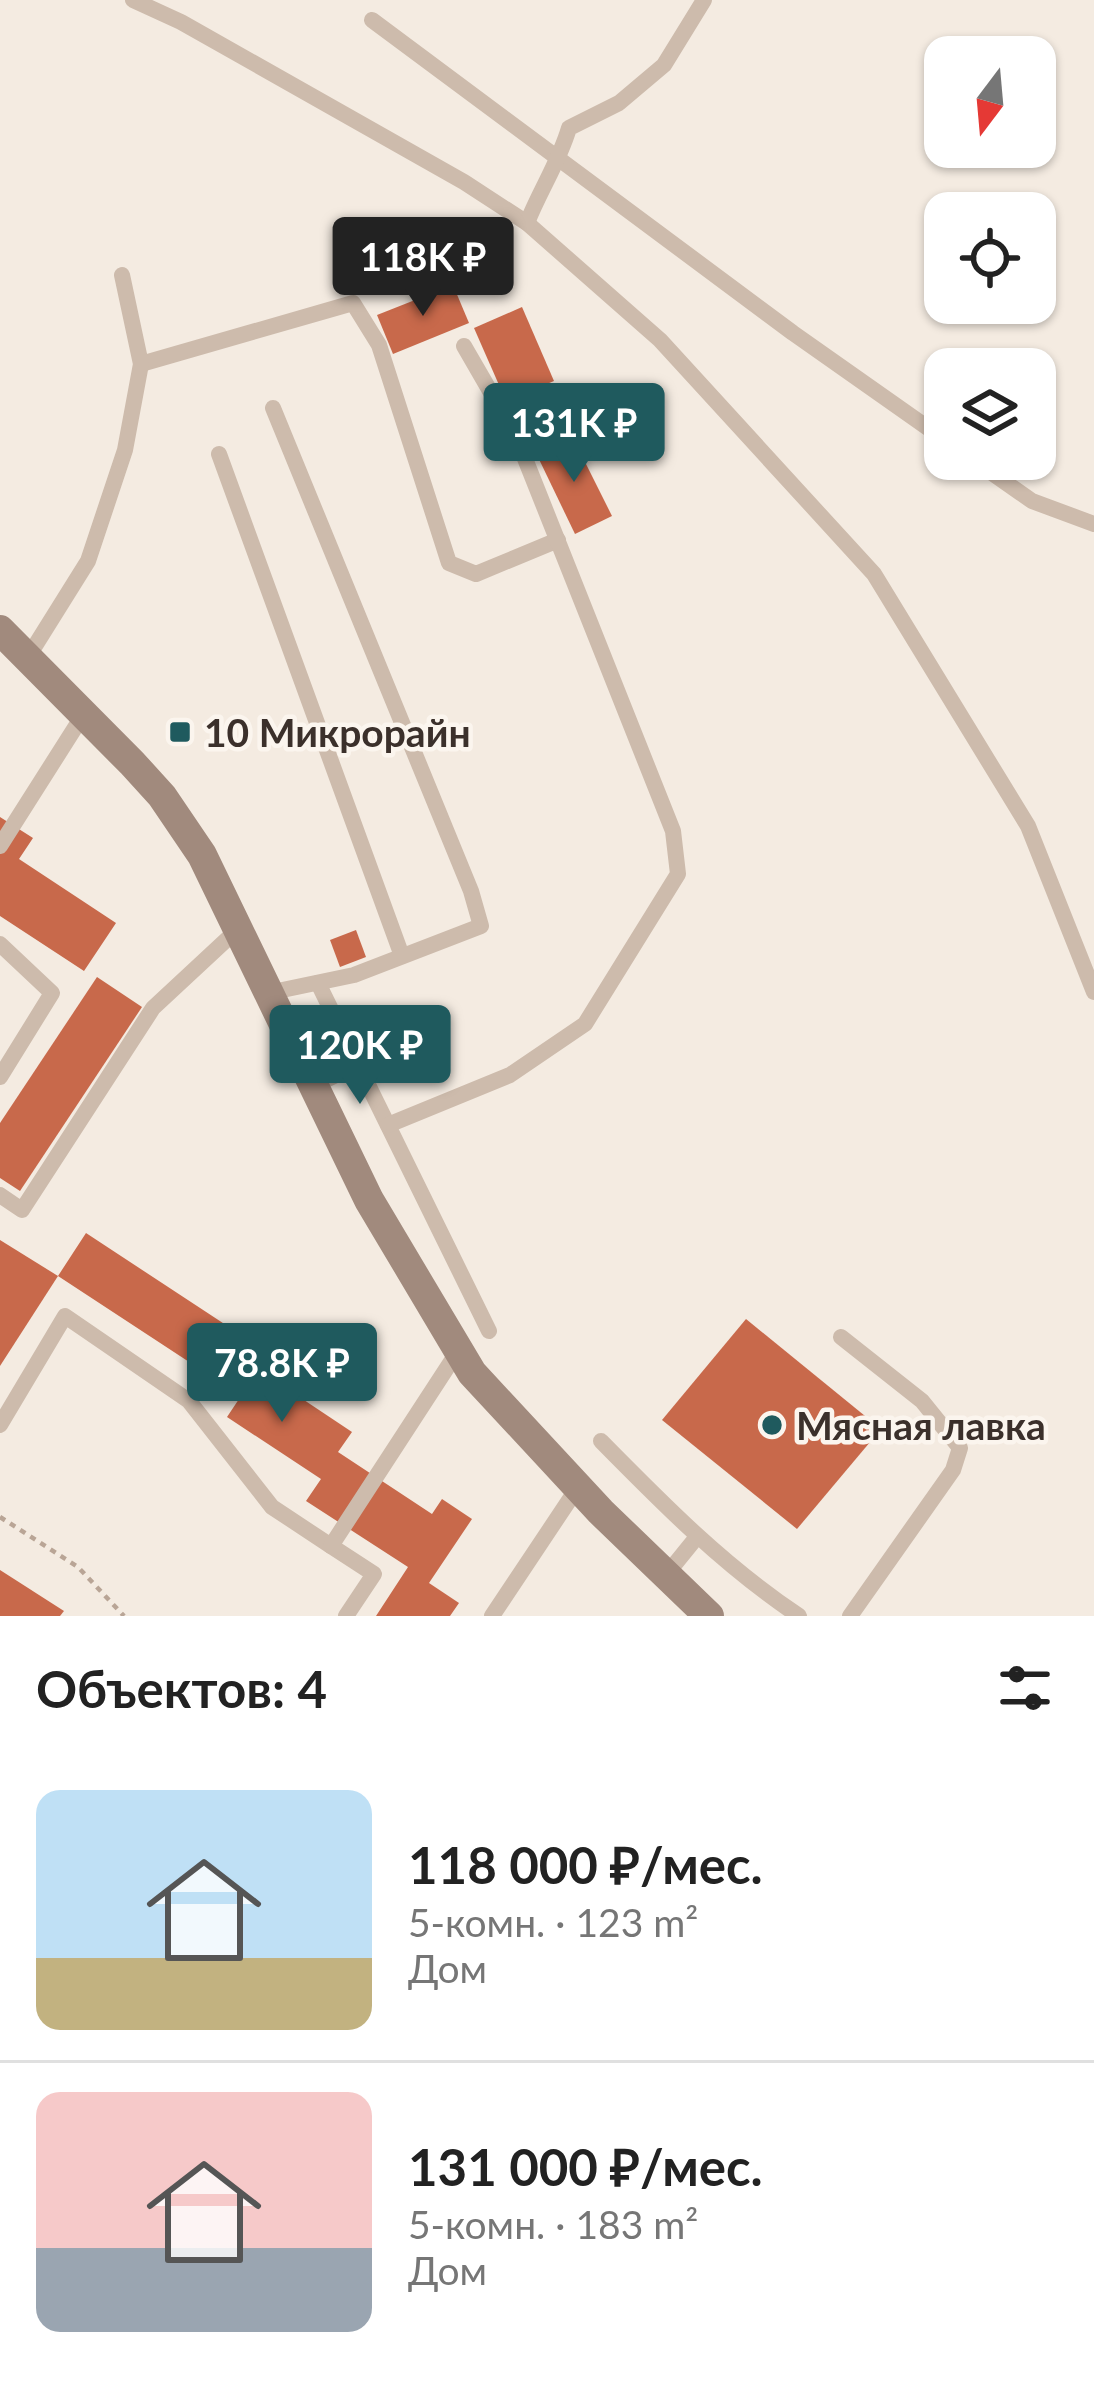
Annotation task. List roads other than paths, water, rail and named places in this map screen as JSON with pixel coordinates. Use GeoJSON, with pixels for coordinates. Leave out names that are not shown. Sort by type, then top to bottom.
{"type":"FeatureCollection","features":[{"type":"Feature","properties":{"kind":"main road"},"geometry":{"type":"LineString","coordinates":[[0,630],[162,796],[202,855],[369,1200],[472,1373],[578,1487],[709,1616]]}},
{"type":"Feature","properties":{"kind":"lane"},"geometry":{"type":"LineString","coordinates":[[133,0],[181,22],[527,223],[659,340],[874,574],[1028,826],[1094,992]]}},
{"type":"Feature","properties":{"kind":"lane"},"geometry":{"type":"LineString","coordinates":[[527,223],[543,183],[560,158],[569,128],[619,103],[664,65],[704,0]]}},
{"type":"Feature","properties":{"kind":"lane"},"geometry":{"type":"LineString","coordinates":[[372,20],[924,425]]}},
{"type":"Feature","properties":{"kind":"lane"},"geometry":{"type":"LineString","coordinates":[[28,657],[88,561],[125,450],[142,364],[122,275]]}},
{"type":"Feature","properties":{"kind":"lane"},"geometry":{"type":"LineString","coordinates":[[142,364],[353,303],[379,345],[449,563],[476,574],[558,540]]}},
{"type":"Feature","properties":{"kind":"lane"},"geometry":{"type":"LineString","coordinates":[[388,1126],[510,1075],[585,1024],[678,874],[674,831],[516,436],[464,346]]}},
{"type":"Feature","properties":{"kind":"lane"},"geometry":{"type":"LineString","coordinates":[[268,993],[354,975],[481,926],[471,891],[273,408]]}},
{"type":"Feature","properties":{"kind":"lane"},"geometry":{"type":"LineString","coordinates":[[219,454],[402,956]]}},
{"type":"Feature","properties":{"kind":"lane"},"geometry":{"type":"LineString","coordinates":[[1002,480],[1032,501],[1094,524]]}},
{"type":"Feature","properties":{"kind":"lane"},"geometry":{"type":"LineString","coordinates":[[0,846],[85,712]]}},
{"type":"Feature","properties":{"kind":"lane"},"geometry":{"type":"LineString","coordinates":[[0,1195],[22,1210],[153,1008],[238,929]]}},
{"type":"Feature","properties":{"kind":"lane"},"geometry":{"type":"LineString","coordinates":[[0,944],[52,993],[0,1077]]}},
{"type":"Feature","properties":{"kind":"lane"},"geometry":{"type":"LineString","coordinates":[[318,983],[489,1331]]}},
{"type":"Feature","properties":{"kind":"lane"},"geometry":{"type":"LineString","coordinates":[[313,1085],[357,1065]]}},
{"type":"Feature","properties":{"kind":"lane"},"geometry":{"type":"LineString","coordinates":[[0,1425],[65,1316],[189,1401],[272,1507],[374,1574],[346,1616]]}},
{"type":"Feature","properties":{"kind":"lane"},"geometry":{"type":"LineString","coordinates":[[842,1337],[922,1401],[960,1448],[952,1470],[850,1616]]}},
{"type":"Feature","properties":{"kind":"lane"},"geometry":{"type":"LineString","coordinates":[[331,1546],[458,1351]]}},
{"type":"Feature","properties":{"kind":"lane"},"geometry":{"type":"LineString","coordinates":[[601,1441],[696,1538],[799,1616]]}},
{"type":"Feature","properties":{"kind":"lane"},"geometry":{"type":"LineString","coordinates":[[492,1616],[578,1487]]}},
{"type":"Feature","properties":{"kind":"lane"},"geometry":{"type":"LineString","coordinates":[[666,1575],[696,1538]]}},
{"type":"Feature","properties":{"kind":"place","name":"10 Микрорайн"},"geometry":{"type":"Point","coordinates":[180,732]}},
{"type":"Feature","properties":{"kind":"place","name":"Мясная лавка"},"geometry":{"type":"Point","coordinates":[772,1425]}}]}
